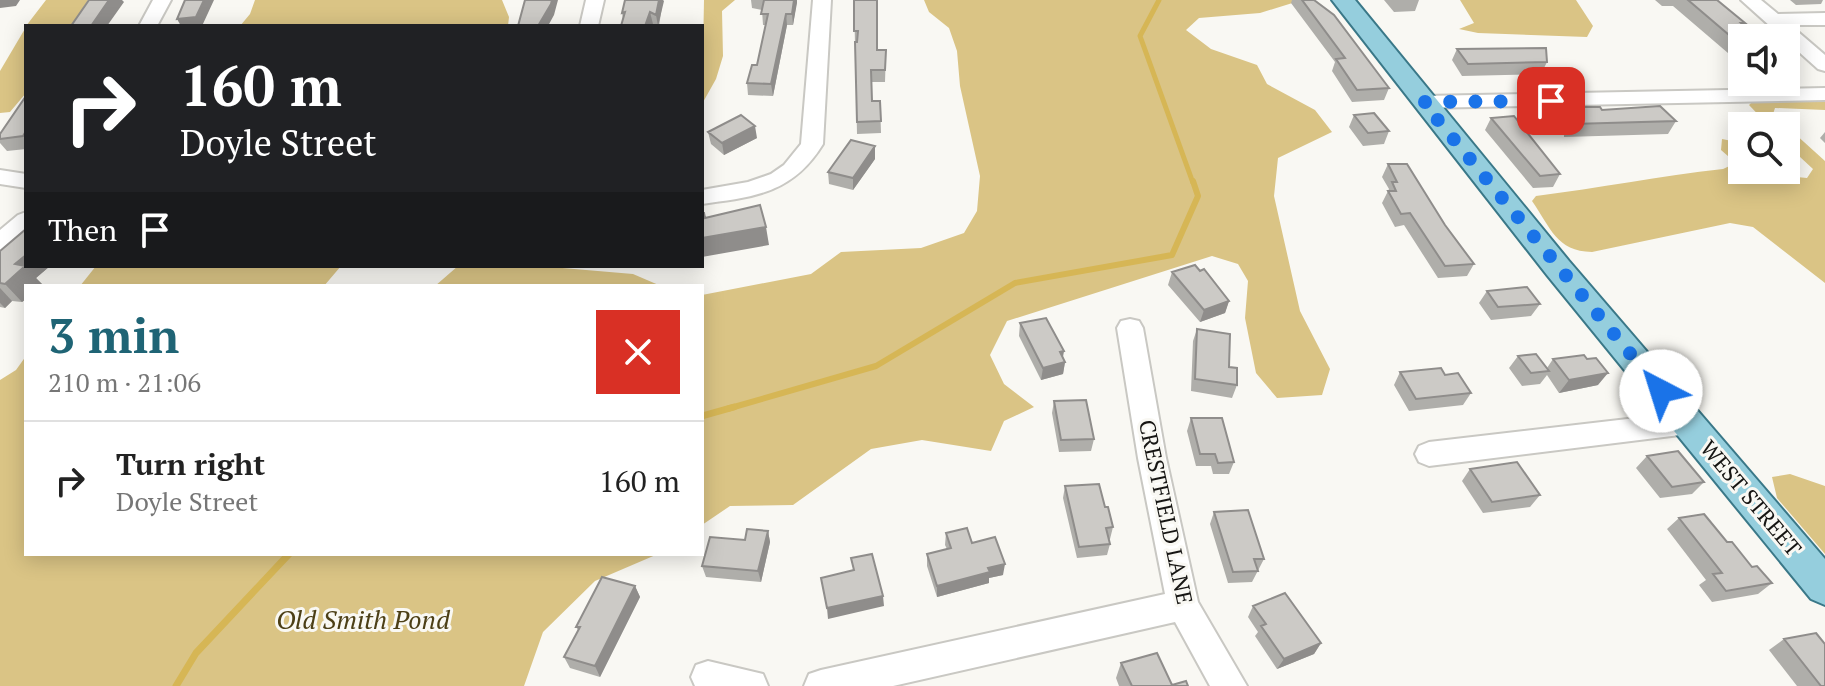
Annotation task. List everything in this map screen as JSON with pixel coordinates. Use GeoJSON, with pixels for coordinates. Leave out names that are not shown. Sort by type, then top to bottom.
{"type":"FeatureCollection","features":[{"type":"Feature","properties":{"kind":"main road","name":"WEST STREET"},"geometry":{"type":"LineString","coordinates":[[1343,0],[1423,102],[1825,587]]}},
{"type":"Feature","properties":{"kind":"street"},"geometry":{"type":"LineString","coordinates":[[149,24],[162,0]]}},
{"type":"Feature","properties":{"kind":"street"},"geometry":{"type":"LineString","coordinates":[[589,24],[595,0]]}},
{"type":"Feature","properties":{"kind":"street"},"geometry":{"type":"LineString","coordinates":[[704,197],[751,190],[786,177],[808,153],[812,144],[822,0]]}},
{"type":"Feature","properties":{"kind":"street"},"geometry":{"type":"LineString","coordinates":[[1750,0],[1825,65]]}},
{"type":"Feature","properties":{"kind":"street"},"geometry":{"type":"LineString","coordinates":[[1773,20],[1825,19]]}},
{"type":"Feature","properties":{"kind":"street"},"geometry":{"type":"LineString","coordinates":[[1423,102],[1825,94]]}},
{"type":"Feature","properties":{"kind":"street"},"geometry":{"type":"LineString","coordinates":[[0,177],[24,181]]}},
{"type":"Feature","properties":{"kind":"street"},"geometry":{"type":"LineString","coordinates":[[0,243],[24,222]]}},
{"type":"Feature","properties":{"kind":"street","name":"CRESTFIELD LANE"},"geometry":{"type":"LineString","coordinates":[[1130,328],[1152,458],[1183,605],[1207,652],[1230,686]]}},
{"type":"Feature","properties":{"kind":"street"},"geometry":{"type":"LineString","coordinates":[[1429,454],[1688,423]]}},
{"type":"Feature","properties":{"kind":"street"},"geometry":{"type":"LineString","coordinates":[[821,686],[1183,605]]}},
{"type":"Feature","properties":{"kind":"street"},"geometry":{"type":"LineString","coordinates":[[708,677],[751,686]]}},
{"type":"Feature","properties":{"kind":"green space"},"geometry":{"type":"Polygon","coordinates":[[[46,0],[88,0],[73,24],[28,24],[46,0]]]}},
{"type":"Feature","properties":{"kind":"green space"},"geometry":{"type":"Polygon","coordinates":[[[255,0],[502,0],[509,17],[508,24],[242,24],[250,14],[255,0]]]}},
{"type":"Feature","properties":{"kind":"green space"},"geometry":{"type":"Polygon","coordinates":[[[704,0],[735,0],[722,11],[723,56],[716,79],[704,100],[704,24],[704,0]]]}},
{"type":"Feature","properties":{"kind":"green space"},"geometry":{"type":"Polygon","coordinates":[[[924,0],[1302,0],[1260,13],[1199,18],[1186,30],[1211,49],[1257,65],[1267,84],[1315,110],[1332,132],[1278,158],[1274,196],[1300,311],[1330,369],[1322,395],[1277,398],[1256,373],[1245,318],[1248,281],[1238,264],[1212,256],[1007,321],[990,355],[1004,384],[1034,407],[1004,421],[991,451],[922,440],[871,449],[793,505],[730,506],[704,524],[704,295],[811,274],[841,252],[921,248],[964,233],[977,211],[980,176],[960,86],[957,51],[949,28],[929,12],[924,0]]]}},
{"type":"Feature","properties":{"kind":"green space"},"geometry":{"type":"Polygon","coordinates":[[[1460,0],[1576,0],[1593,26],[1587,37],[1478,33],[1459,29],[1474,23],[1460,0]]]}},
{"type":"Feature","properties":{"kind":"green space"},"geometry":{"type":"Polygon","coordinates":[[[24,30],[24,95],[10,112],[0,113],[0,71],[24,30]]]}},
{"type":"Feature","properties":{"kind":"green space"},"geometry":{"type":"Polygon","coordinates":[[[1754,100],[1825,100],[1825,110],[1775,108],[1774,112],[1756,112],[1749,105],[1754,100]]]}},
{"type":"Feature","properties":{"kind":"green space"},"geometry":{"type":"Polygon","coordinates":[[[1800,138],[1825,161],[1825,283],[1753,227],[1730,223],[1592,252],[1580,251],[1562,243],[1532,201],[1536,196],[1728,167],[1728,184],[1800,184],[1800,177],[1807,178],[1813,169],[1800,157],[1800,138]]]}},
{"type":"Feature","properties":{"kind":"green space"},"geometry":{"type":"Polygon","coordinates":[[[1722,139],[1728,140],[1728,156],[1721,150],[1722,139]]]}},
{"type":"Feature","properties":{"kind":"green space"},"geometry":{"type":"Polygon","coordinates":[[[94,268],[339,268],[326,284],[82,284],[94,268]]]}},
{"type":"Feature","properties":{"kind":"green space"},"geometry":{"type":"Polygon","coordinates":[[[456,268],[562,268],[633,274],[656,284],[437,284],[456,268]]]}},
{"type":"Feature","properties":{"kind":"green space","name":"Old Smith Pond"},"geometry":{"type":"Polygon","coordinates":[[[24,359],[24,556],[653,556],[595,581],[543,632],[524,686],[0,686],[0,380],[16,370],[24,359]]]}},
{"type":"Feature","properties":{"kind":"green space"},"geometry":{"type":"Polygon","coordinates":[[[1790,474],[1825,486],[1825,554],[1777,498],[1772,477],[1790,474]]]}},
{"type":"Feature","properties":{"kind":"building"},"geometry":{"type":"Polygon","coordinates":[[[89,0],[109,0],[92,24],[72,24],[89,0]]]}},
{"type":"Feature","properties":{"kind":"building"},"geometry":{"type":"Polygon","coordinates":[[[185,0],[204,0],[196,17],[177,19],[185,0]]]}},
{"type":"Feature","properties":{"kind":"building"},"geometry":{"type":"Polygon","coordinates":[[[525,0],[552,0],[539,24],[519,24],[525,0]]]}},
{"type":"Feature","properties":{"kind":"building"},"geometry":{"type":"Polygon","coordinates":[[[625,0],[659,0],[656,15],[650,12],[646,24],[622,24],[625,12],[622,13],[625,0]]]}},
{"type":"Feature","properties":{"kind":"building"},"geometry":{"type":"Polygon","coordinates":[[[764,0],[794,0],[792,14],[786,14],[771,84],[747,83],[752,65],[757,65],[768,14],[761,14],[764,0]]]}},
{"type":"Feature","properties":{"kind":"building"},"geometry":{"type":"Polygon","coordinates":[[[854,0],[877,0],[877,50],[886,50],[885,70],[871,70],[872,101],[880,101],[881,121],[857,122],[855,42],[858,31],[854,31],[854,0]]]}},
{"type":"Feature","properties":{"kind":"building"},"geometry":{"type":"Polygon","coordinates":[[[1302,0],[1314,0],[1334,15],[1389,88],[1357,90],[1336,59],[1345,58],[1302,0]]]}},
{"type":"Feature","properties":{"kind":"building"},"geometry":{"type":"Polygon","coordinates":[[[1688,0],[1717,0],[1745,23],[1728,24],[1728,34],[1688,0]]]}},
{"type":"Feature","properties":{"kind":"building"},"geometry":{"type":"Polygon","coordinates":[[[1546,48],[1547,62],[1468,64],[1457,49],[1546,48]]]}},
{"type":"Feature","properties":{"kind":"building"},"geometry":{"type":"Polygon","coordinates":[[[24,99],[23,136],[0,139],[0,134],[24,99]]]}},
{"type":"Feature","properties":{"kind":"building"},"geometry":{"type":"Polygon","coordinates":[[[1660,106],[1676,121],[1572,124],[1572,112],[1568,107],[1600,107],[1602,110],[1660,106]]]}},
{"type":"Feature","properties":{"kind":"building"},"geometry":{"type":"Polygon","coordinates":[[[1374,113],[1389,131],[1368,133],[1354,115],[1374,113]]]}},
{"type":"Feature","properties":{"kind":"building"},"geometry":{"type":"Polygon","coordinates":[[[741,115],[755,126],[722,143],[708,132],[741,115]]]}},
{"type":"Feature","properties":{"kind":"building"},"geometry":{"type":"Polygon","coordinates":[[[1514,116],[1560,174],[1540,176],[1491,118],[1514,116]]]}},
{"type":"Feature","properties":{"kind":"building"},"geometry":{"type":"Polygon","coordinates":[[[851,140],[875,146],[853,178],[828,172],[851,140]]]}},
{"type":"Feature","properties":{"kind":"building"},"geometry":{"type":"Polygon","coordinates":[[[1388,164],[1407,164],[1474,264],[1445,266],[1410,213],[1401,214],[1388,191],[1396,191],[1392,182],[1397,182],[1388,164]]]}},
{"type":"Feature","properties":{"kind":"building"},"geometry":{"type":"Polygon","coordinates":[[[760,205],[766,227],[704,238],[704,213],[705,218],[760,205]]]}},
{"type":"Feature","properties":{"kind":"building"},"geometry":{"type":"Polygon","coordinates":[[[24,231],[24,257],[15,264],[24,267],[5,284],[0,283],[0,251],[24,231]]]}},
{"type":"Feature","properties":{"kind":"building"},"geometry":{"type":"Polygon","coordinates":[[[1195,265],[1200,271],[1204,269],[1229,301],[1204,310],[1172,272],[1195,265]]]}},
{"type":"Feature","properties":{"kind":"building"},"geometry":{"type":"Polygon","coordinates":[[[1527,287],[1540,304],[1498,307],[1487,291],[1527,287]]]}},
{"type":"Feature","properties":{"kind":"building"},"geometry":{"type":"Polygon","coordinates":[[[1046,318],[1064,351],[1060,352],[1065,362],[1043,368],[1020,323],[1046,318]]]}},
{"type":"Feature","properties":{"kind":"building"},"geometry":{"type":"Polygon","coordinates":[[[1197,329],[1230,334],[1229,367],[1237,368],[1237,385],[1195,379],[1197,329]]]}},
{"type":"Feature","properties":{"kind":"building"},"geometry":{"type":"Polygon","coordinates":[[[1536,354],[1549,371],[1531,373],[1518,356],[1536,354]]]}},
{"type":"Feature","properties":{"kind":"building"},"geometry":{"type":"Polygon","coordinates":[[[1584,355],[1587,359],[1596,358],[1608,373],[1569,380],[1553,359],[1584,355]]]}},
{"type":"Feature","properties":{"kind":"building"},"geometry":{"type":"Polygon","coordinates":[[[1441,368],[1445,375],[1458,373],[1471,393],[1416,399],[1400,372],[1441,368]]]}},
{"type":"Feature","properties":{"kind":"building"},"geometry":{"type":"Polygon","coordinates":[[[1086,400],[1094,439],[1061,440],[1054,401],[1086,400]]]}},
{"type":"Feature","properties":{"kind":"building"},"geometry":{"type":"Polygon","coordinates":[[[1191,418],[1222,418],[1234,462],[1218,463],[1215,454],[1200,454],[1191,418]]]}},
{"type":"Feature","properties":{"kind":"building"},"geometry":{"type":"Polygon","coordinates":[[[1678,451],[1704,482],[1672,487],[1647,456],[1678,451]]]}},
{"type":"Feature","properties":{"kind":"building"},"geometry":{"type":"Polygon","coordinates":[[[1517,462],[1540,495],[1492,502],[1470,469],[1517,462]]]}},
{"type":"Feature","properties":{"kind":"building"},"geometry":{"type":"Polygon","coordinates":[[[1099,484],[1113,527],[1106,528],[1110,544],[1079,547],[1065,486],[1099,484]]]}},
{"type":"Feature","properties":{"kind":"building"},"geometry":{"type":"Polygon","coordinates":[[[1248,510],[1264,559],[1254,559],[1258,571],[1233,572],[1214,512],[1248,510]]]}},
{"type":"Feature","properties":{"kind":"building"},"geometry":{"type":"Polygon","coordinates":[[[1704,514],[1727,542],[1732,542],[1752,567],[1757,566],[1772,583],[1726,591],[1713,574],[1722,573],[1679,518],[1704,514]]]}},
{"type":"Feature","properties":{"kind":"building"},"geometry":{"type":"Polygon","coordinates":[[[967,528],[972,543],[995,537],[1005,564],[988,568],[990,572],[937,586],[927,554],[951,548],[946,533],[967,528]]]}},
{"type":"Feature","properties":{"kind":"building"},"geometry":{"type":"Polygon","coordinates":[[[747,529],[768,531],[758,571],[702,566],[710,537],[745,540],[747,529]]]}},
{"type":"Feature","properties":{"kind":"building"},"geometry":{"type":"Polygon","coordinates":[[[872,554],[883,596],[827,608],[821,578],[854,570],[851,558],[872,554]]]}},
{"type":"Feature","properties":{"kind":"building"},"geometry":{"type":"Polygon","coordinates":[[[602,577],[635,586],[595,666],[564,657],[602,577]]]}},
{"type":"Feature","properties":{"kind":"building"},"geometry":{"type":"Polygon","coordinates":[[[1285,593],[1321,643],[1284,659],[1261,626],[1266,624],[1253,606],[1285,593]]]}},
{"type":"Feature","properties":{"kind":"building"},"geometry":{"type":"Polygon","coordinates":[[[1816,633],[1825,644],[1825,686],[1821,686],[1784,639],[1816,633]]]}},
{"type":"Feature","properties":{"kind":"building"},"geometry":{"type":"Polygon","coordinates":[[[1157,653],[1172,685],[1186,681],[1188,686],[1132,686],[1121,663],[1157,653]]]}},
{"type":"Feature","properties":{"kind":"waterway"},"geometry":{"type":"LineString","coordinates":[[1159,0],[1140,36],[1193,183]]}},
{"type":"Feature","properties":{"kind":"waterway"},"geometry":{"type":"LineString","coordinates":[[731,408],[876,366],[1015,283],[1172,255],[1198,196],[1193,181]]}},
{"type":"Feature","properties":{"kind":"waterway"},"geometry":{"type":"LineString","coordinates":[[704,415],[731,408]]}},
{"type":"Feature","properties":{"kind":"waterway"},"geometry":{"type":"LineString","coordinates":[[727,409],[731,408]]}},
{"type":"Feature","properties":{"kind":"waterway"},"geometry":{"type":"LineString","coordinates":[[176,686],[196,653],[287,556]]}},
{"type":"Feature","properties":{"kind":"route"},"geometry":{"type":"LineString","coordinates":[[1551,101],[1423,102],[1661,391]]}}]}
